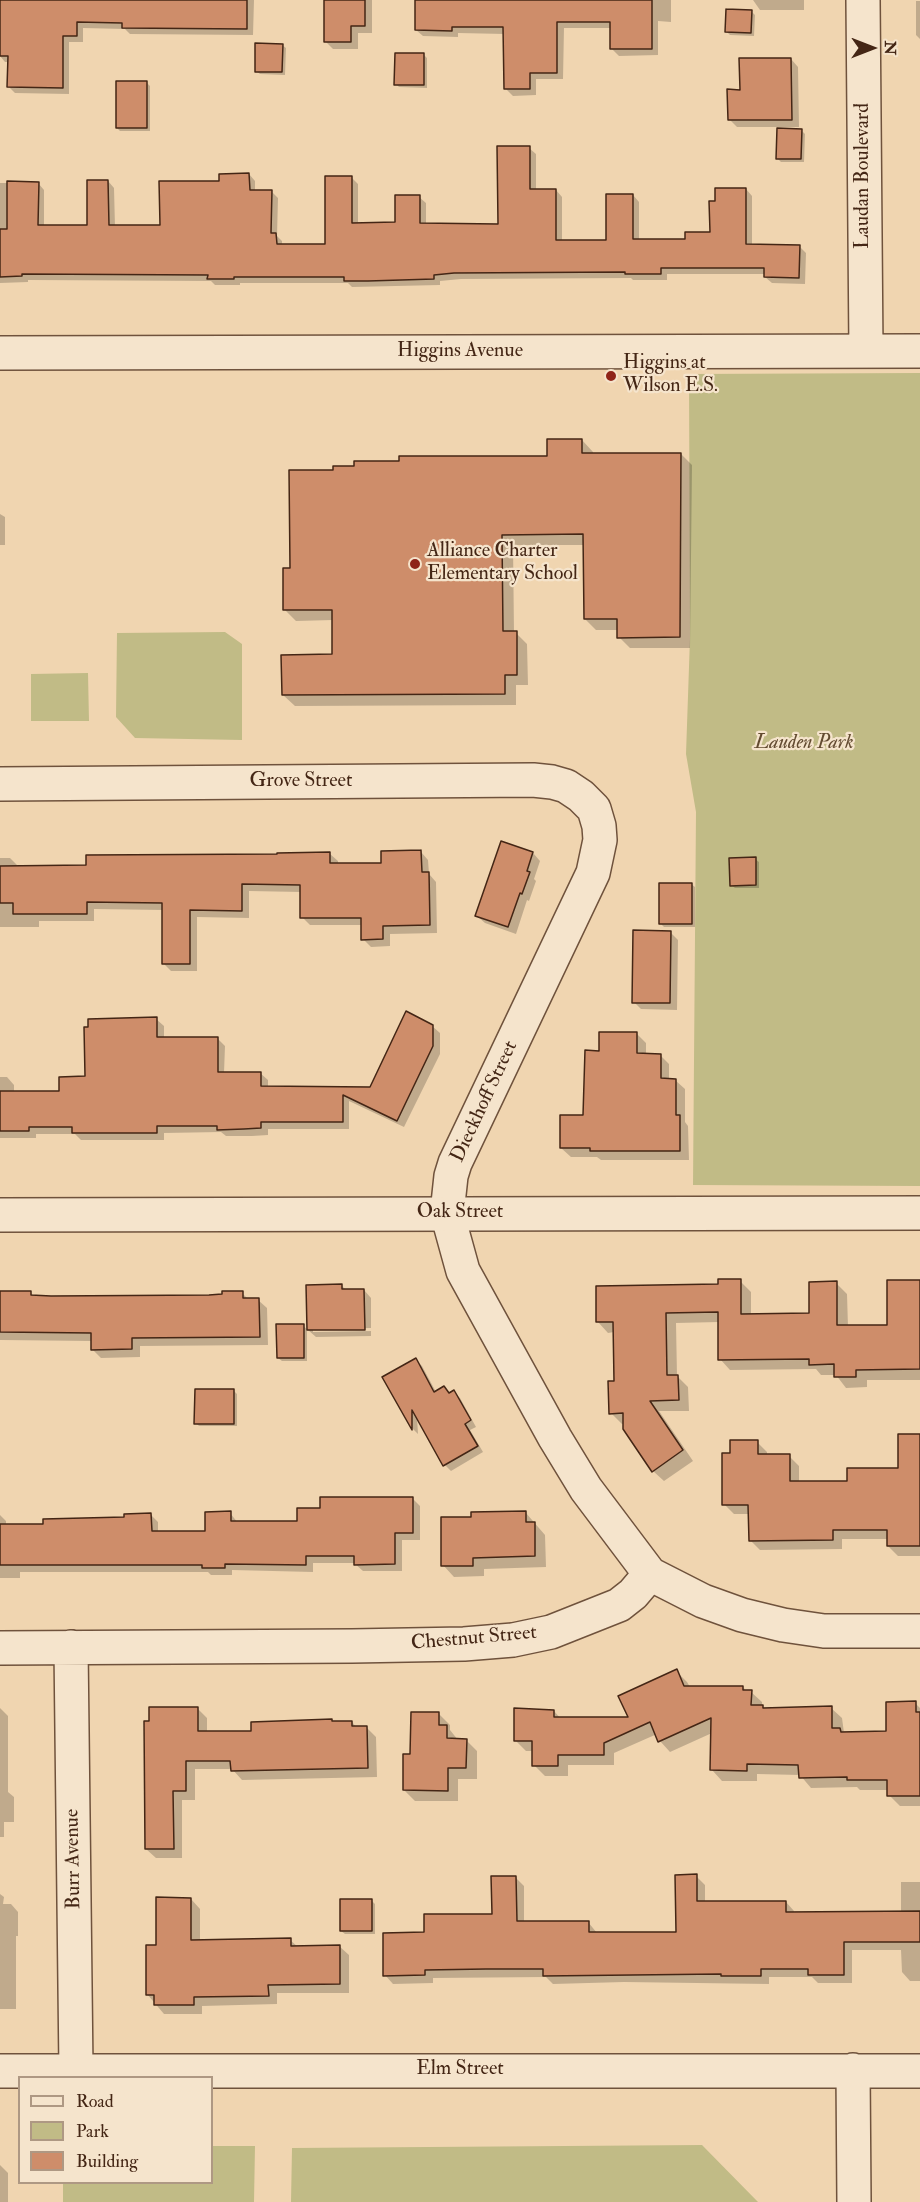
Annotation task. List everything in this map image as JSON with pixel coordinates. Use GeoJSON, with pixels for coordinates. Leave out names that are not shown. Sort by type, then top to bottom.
{"type":"FeatureCollection","features":[{"type":"Feature","properties":{"kind":"street","name":"Laudan Boulevard"},"geometry":{"type":"LineString","coordinates":[[863,0],[866,351]]}},
{"type":"Feature","properties":{"kind":"street","name":"Higgins Avenue"},"geometry":{"type":"LineString","coordinates":[[0,353],[920,351]]}},
{"type":"Feature","properties":{"kind":"street","name":"Grove Street"},"geometry":{"type":"LineString","coordinates":[[0,784],[533,780],[566,786],[594,809]]}},
{"type":"Feature","properties":{"kind":"street","name":"Dieckhoff Street"},"geometry":{"type":"LineString","coordinates":[[594,809],[600,840],[593,873],[455,1163],[451,1176],[447,1213],[464,1271],[555,1438],[586,1489],[650,1574]]}},
{"type":"Feature","properties":{"kind":"street","name":"Oak Street"},"geometry":{"type":"LineString","coordinates":[[0,1215],[920,1213]]}},
{"type":"Feature","properties":{"kind":"street"},"geometry":{"type":"LineString","coordinates":[[650,1574],[703,1601],[742,1615],[783,1625],[824,1631],[920,1631]]}},
{"type":"Feature","properties":{"kind":"street","name":"Chestnut Street"},"geometry":{"type":"LineString","coordinates":[[0,1648],[363,1646],[464,1644],[513,1640],[551,1632],[619,1605],[633,1594],[650,1574]]}},
{"type":"Feature","properties":{"kind":"street","name":"Burr Avenue"},"geometry":{"type":"LineString","coordinates":[[71,1647],[76,2070]]}},
{"type":"Feature","properties":{"kind":"street"},"geometry":{"type":"LineString","coordinates":[[853,2070],[854,2202]]}},
{"type":"Feature","properties":{"kind":"street","name":"Elm Street"},"geometry":{"type":"LineString","coordinates":[[0,2071],[920,2071]]}},
{"type":"Feature","properties":{"kind":"green space","name":"Lauden Park"},"geometry":{"type":"Polygon","coordinates":[[[920,373],[920,1186],[693,1185],[696,812],[686,754],[690,638],[689,374],[920,373]]]}},
{"type":"Feature","properties":{"kind":"green space"},"geometry":{"type":"Polygon","coordinates":[[[225,632],[242,644],[242,740],[135,738],[116,717],[117,633],[225,632]]]}},
{"type":"Feature","properties":{"kind":"green space"},"geometry":{"type":"Polygon","coordinates":[[[88,673],[89,721],[31,721],[31,674],[88,673]]]}},
{"type":"Feature","properties":{"kind":"green space"},"geometry":{"type":"Polygon","coordinates":[[[702,2145],[758,2202],[291,2202],[292,2148],[702,2145]]]}},
{"type":"Feature","properties":{"kind":"green space"},"geometry":{"type":"Polygon","coordinates":[[[213,2146],[255,2146],[254,2202],[63,2202],[63,2184],[213,2184],[213,2146]]]}},
{"type":"Feature","properties":{"kind":"building"},"geometry":{"type":"Polygon","coordinates":[[[0,0],[247,0],[247,29],[122,28],[122,23],[77,22],[77,36],[63,36],[63,88],[7,87],[8,56],[0,56],[0,0]]]}},
{"type":"Feature","properties":{"kind":"building"},"geometry":{"type":"Polygon","coordinates":[[[324,0],[365,0],[365,26],[351,26],[351,42],[324,42],[324,0]]]}},
{"type":"Feature","properties":{"kind":"building"},"geometry":{"type":"Polygon","coordinates":[[[415,0],[652,0],[652,49],[610,49],[610,22],[557,22],[557,73],[530,73],[530,89],[504,89],[503,27],[452,27],[452,31],[415,30],[415,0]]]}},
{"type":"Feature","properties":{"kind":"building"},"geometry":{"type":"Polygon","coordinates":[[[726,9],[752,10],[751,33],[725,32],[726,9]]]}},
{"type":"Feature","properties":{"kind":"building"},"geometry":{"type":"Polygon","coordinates":[[[255,43],[283,44],[282,72],[255,72],[255,43]]]}},
{"type":"Feature","properties":{"kind":"building"},"geometry":{"type":"Polygon","coordinates":[[[395,53],[424,53],[424,85],[394,85],[395,53]]]}},
{"type":"Feature","properties":{"kind":"building"},"geometry":{"type":"Polygon","coordinates":[[[739,58],[791,58],[792,120],[728,120],[727,89],[740,90],[739,58]]]}},
{"type":"Feature","properties":{"kind":"building"},"geometry":{"type":"Polygon","coordinates":[[[116,81],[147,81],[147,128],[116,128],[116,81]]]}},
{"type":"Feature","properties":{"kind":"building"},"geometry":{"type":"Polygon","coordinates":[[[777,128],[802,129],[801,159],[776,159],[777,128]]]}},
{"type":"Feature","properties":{"kind":"building"},"geometry":{"type":"Polygon","coordinates":[[[497,146],[530,146],[530,189],[556,189],[556,240],[606,240],[606,194],[633,194],[633,239],[685,239],[685,232],[710,232],[709,201],[715,201],[715,188],[746,188],[746,244],[800,245],[799,278],[764,277],[764,268],[661,268],[661,274],[625,274],[625,272],[454,273],[434,275],[434,279],[368,281],[344,281],[344,277],[207,279],[208,275],[22,274],[22,276],[0,277],[0,229],[7,229],[7,181],[39,182],[38,225],[87,225],[87,180],[108,180],[109,225],[160,225],[159,181],[219,181],[219,174],[249,173],[250,190],[272,190],[271,233],[276,233],[277,244],[325,244],[325,176],[352,176],[352,223],[395,222],[395,195],[420,195],[420,223],[498,224],[497,146]]]}},
{"type":"Feature","properties":{"kind":"building"},"geometry":{"type":"Polygon","coordinates":[[[547,439],[582,439],[582,453],[681,453],[680,637],[617,638],[617,619],[584,619],[583,534],[502,535],[503,631],[517,631],[517,675],[505,675],[505,694],[282,695],[281,655],[332,654],[332,610],[283,610],[283,568],[290,568],[289,470],[333,470],[333,466],[354,466],[354,461],[399,461],[399,456],[547,456],[547,439]]]}},
{"type":"Feature","properties":{"kind":"building"},"geometry":{"type":"Polygon","coordinates":[[[501,841],[533,852],[527,871],[530,872],[508,927],[475,916],[501,841]]]}},
{"type":"Feature","properties":{"kind":"building"},"geometry":{"type":"Polygon","coordinates":[[[421,850],[422,872],[429,872],[430,925],[383,926],[383,939],[361,940],[361,918],[300,918],[300,885],[242,884],[242,911],[190,910],[190,964],[162,964],[162,903],[87,902],[87,914],[13,914],[13,903],[0,903],[0,866],[86,865],[86,855],[330,852],[330,863],[381,863],[381,851],[421,850]]]}},
{"type":"Feature","properties":{"kind":"building"},"geometry":{"type":"Polygon","coordinates":[[[756,857],[756,885],[730,886],[729,858],[756,857]]]}},
{"type":"Feature","properties":{"kind":"building"},"geometry":{"type":"Polygon","coordinates":[[[659,883],[692,883],[692,924],[659,924],[659,883]]]}},
{"type":"Feature","properties":{"kind":"building"},"geometry":{"type":"Polygon","coordinates":[[[633,930],[671,931],[670,1003],[632,1003],[633,930]]]}},
{"type":"Feature","properties":{"kind":"building"},"geometry":{"type":"Polygon","coordinates":[[[406,1011],[433,1025],[433,1046],[397,1121],[343,1095],[343,1122],[261,1122],[261,1128],[217,1130],[217,1126],[157,1126],[157,1133],[72,1133],[72,1127],[29,1127],[29,1131],[0,1131],[0,1091],[59,1091],[59,1077],[85,1076],[84,1027],[88,1027],[88,1019],[157,1017],[157,1037],[218,1037],[218,1072],[261,1072],[261,1086],[370,1087],[406,1011]]]}},
{"type":"Feature","properties":{"kind":"building"},"geometry":{"type":"Polygon","coordinates":[[[599,1032],[637,1032],[637,1053],[661,1054],[661,1078],[676,1079],[676,1115],[680,1115],[680,1151],[590,1151],[590,1148],[560,1148],[560,1115],[583,1115],[585,1050],[599,1051],[599,1032]]]}},
{"type":"Feature","properties":{"kind":"building"},"geometry":{"type":"Polygon","coordinates":[[[718,1279],[741,1279],[741,1314],[809,1313],[809,1282],[837,1281],[837,1325],[887,1325],[887,1280],[920,1280],[920,1369],[856,1370],[856,1377],[834,1377],[834,1364],[809,1365],[809,1359],[718,1360],[718,1312],[666,1313],[667,1375],[678,1375],[679,1400],[650,1401],[683,1450],[652,1472],[623,1429],[623,1413],[609,1414],[608,1381],[614,1381],[613,1322],[596,1322],[596,1286],[718,1284],[718,1279]]]}},
{"type":"Feature","properties":{"kind":"building"},"geometry":{"type":"Polygon","coordinates":[[[342,1284],[342,1289],[364,1289],[365,1330],[307,1330],[306,1285],[342,1284]]]}},
{"type":"Feature","properties":{"kind":"building"},"geometry":{"type":"Polygon","coordinates":[[[0,1291],[31,1291],[31,1295],[51,1296],[209,1295],[222,1294],[222,1291],[243,1291],[243,1298],[259,1298],[260,1337],[132,1338],[132,1349],[91,1350],[91,1333],[0,1332],[0,1291]]]}},
{"type":"Feature","properties":{"kind":"building"},"geometry":{"type":"Polygon","coordinates":[[[276,1324],[304,1324],[304,1358],[277,1358],[276,1324]]]}},
{"type":"Feature","properties":{"kind":"building"},"geometry":{"type":"Polygon","coordinates":[[[416,1358],[434,1392],[444,1386],[449,1393],[454,1390],[471,1420],[465,1424],[478,1446],[443,1466],[412,1410],[412,1430],[382,1377],[416,1358]]]}},
{"type":"Feature","properties":{"kind":"building"},"geometry":{"type":"Polygon","coordinates":[[[195,1389],[234,1389],[234,1424],[194,1424],[195,1389]]]}},
{"type":"Feature","properties":{"kind":"building"},"geometry":{"type":"Polygon","coordinates":[[[898,1434],[920,1434],[920,1546],[887,1546],[887,1530],[833,1530],[833,1540],[749,1541],[748,1505],[722,1505],[722,1453],[730,1453],[730,1440],[758,1440],[758,1454],[790,1454],[790,1481],[847,1481],[847,1468],[898,1468],[898,1434]]]}},
{"type":"Feature","properties":{"kind":"building"},"geometry":{"type":"Polygon","coordinates":[[[320,1497],[413,1497],[413,1533],[395,1533],[395,1564],[354,1565],[354,1556],[306,1556],[306,1565],[225,1564],[225,1568],[202,1568],[202,1565],[0,1565],[0,1524],[43,1524],[43,1519],[124,1517],[124,1514],[151,1513],[152,1531],[205,1531],[205,1512],[231,1511],[231,1521],[297,1521],[297,1508],[320,1508],[320,1497]]]}},
{"type":"Feature","properties":{"kind":"building"},"geometry":{"type":"Polygon","coordinates":[[[526,1511],[526,1522],[535,1522],[535,1556],[473,1558],[473,1566],[441,1566],[441,1517],[471,1517],[471,1512],[526,1511]]]}},
{"type":"Feature","properties":{"kind":"building"},"geometry":{"type":"Polygon","coordinates":[[[677,1669],[684,1686],[743,1686],[743,1690],[752,1690],[751,1705],[763,1705],[763,1708],[832,1706],[832,1728],[840,1728],[841,1732],[886,1731],[886,1702],[916,1701],[916,1712],[920,1712],[920,1796],[887,1796],[887,1780],[847,1780],[847,1777],[799,1778],[798,1765],[747,1764],[747,1771],[710,1770],[711,1718],[658,1742],[650,1722],[604,1743],[604,1755],[558,1755],[558,1766],[532,1766],[532,1741],[514,1741],[514,1708],[554,1710],[554,1717],[628,1717],[618,1696],[677,1669]]]}},
{"type":"Feature","properties":{"kind":"building"},"geometry":{"type":"Polygon","coordinates":[[[149,1707],[198,1707],[198,1731],[251,1731],[251,1722],[332,1719],[332,1721],[352,1721],[352,1726],[367,1726],[368,1768],[231,1771],[230,1761],[186,1761],[186,1791],[173,1791],[174,1849],[145,1849],[144,1721],[149,1721],[149,1707]]]}},
{"type":"Feature","properties":{"kind":"building"},"geometry":{"type":"Polygon","coordinates":[[[411,1712],[439,1712],[439,1725],[447,1725],[447,1738],[467,1739],[466,1768],[448,1768],[448,1791],[403,1790],[403,1754],[410,1754],[411,1712]]]}},
{"type":"Feature","properties":{"kind":"building"},"geometry":{"type":"Polygon","coordinates":[[[697,1874],[697,1901],[786,1901],[786,1912],[920,1911],[920,1942],[844,1942],[844,1975],[808,1975],[808,1969],[761,1969],[761,1976],[721,1976],[721,1974],[543,1976],[543,1969],[486,1969],[425,1970],[425,1975],[383,1976],[383,1933],[424,1932],[424,1914],[492,1914],[491,1876],[516,1876],[517,1921],[589,1921],[589,1932],[676,1932],[675,1875],[697,1874]]]}},
{"type":"Feature","properties":{"kind":"building"},"geometry":{"type":"Polygon","coordinates":[[[156,1897],[191,1898],[191,1940],[291,1938],[291,1946],[340,1945],[340,1984],[268,1985],[269,1996],[194,1997],[194,2005],[154,2005],[154,1995],[146,1995],[146,1945],[156,1945],[156,1897]]]}},
{"type":"Feature","properties":{"kind":"building"},"geometry":{"type":"Polygon","coordinates":[[[340,1899],[372,1899],[372,1931],[340,1931],[340,1899]]]}},
{"type":"Feature","properties":{"kind":"place","name":"Higgins at Wilson E.S."},"geometry":{"type":"Point","coordinates":[611,376]}},
{"type":"Feature","properties":{"kind":"place","name":"Alliance Charter Elementary School"},"geometry":{"type":"Point","coordinates":[415,564]}}]}
